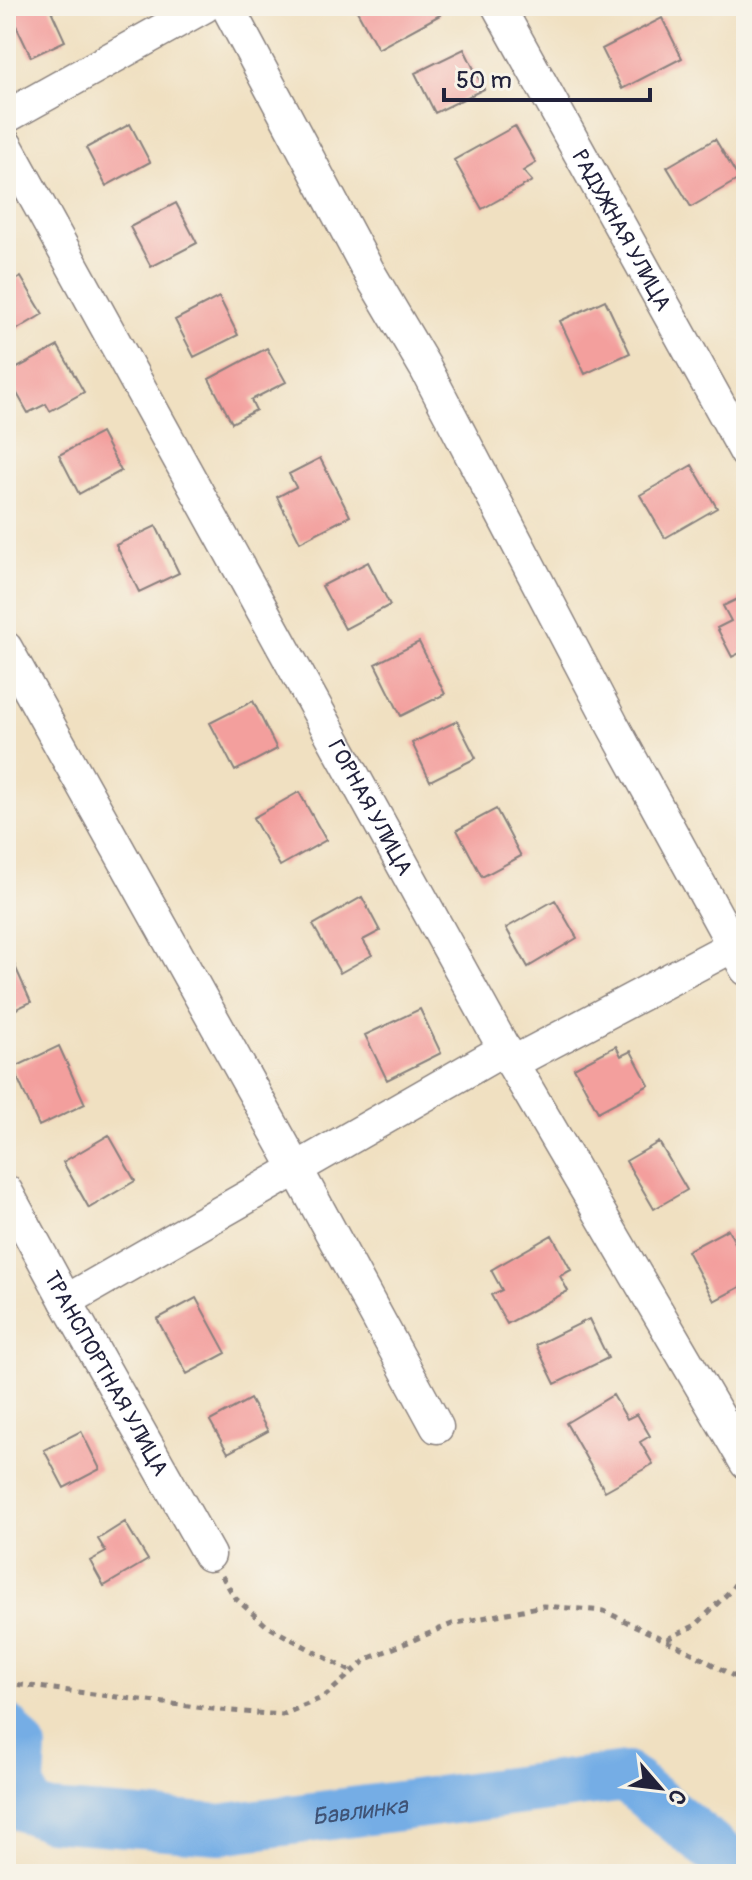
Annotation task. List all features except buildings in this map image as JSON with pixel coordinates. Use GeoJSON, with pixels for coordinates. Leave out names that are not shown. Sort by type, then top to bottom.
{"type":"FeatureCollection","features":[{"type":"Feature","properties":{"kind":"street"},"geometry":{"type":"LineString","coordinates":[[6,117],[205,6]]}},
{"type":"Feature","properties":{"kind":"street"},"geometry":{"type":"LineString","coordinates":[[66,1301],[296,1168],[508,1056],[742,951],[599,698],[425,367],[370,274],[227,6]]}},
{"type":"Feature","properties":{"kind":"street","name":"РАДУЖНАЯ УЛИЦА"},"geometry":{"type":"LineString","coordinates":[[498,6],[746,453]]}},
{"type":"Feature","properties":{"kind":"street","name":"ГОРНАЯ УЛИЦА"},"geometry":{"type":"LineString","coordinates":[[6,145],[508,1056],[746,1463]]}},
{"type":"Feature","properties":{"kind":"street"},"geometry":{"type":"LineString","coordinates":[[6,648],[437,1427]]}},
{"type":"Feature","properties":{"kind":"street","name":"ТРАНСПОРТНАЯ УЛИЦА"},"geometry":{"type":"LineString","coordinates":[[6,1191],[209,1555]]}},
{"type":"Feature","properties":{"kind":"path"},"geometry":{"type":"LineString","coordinates":[[209,1555],[235,1598],[267,1626],[352,1672]]}},
{"type":"Feature","properties":{"kind":"path"},"geometry":{"type":"LineString","coordinates":[[666,1640],[696,1625],[731,1590],[746,1568]]}},
{"type":"Feature","properties":{"kind":"path"},"geometry":{"type":"LineString","coordinates":[[6,1683],[282,1715],[324,1697],[367,1659],[452,1624],[543,1606],[604,1611],[746,1683]]}},
{"type":"Feature","properties":{"kind":"waterway","name":"Бавлинка"},"geometry":{"type":"LineString","coordinates":[[6,1729],[22,1749],[20,1782],[26,1808],[49,1816],[220,1829],[625,1777],[745,1874]]}}]}
